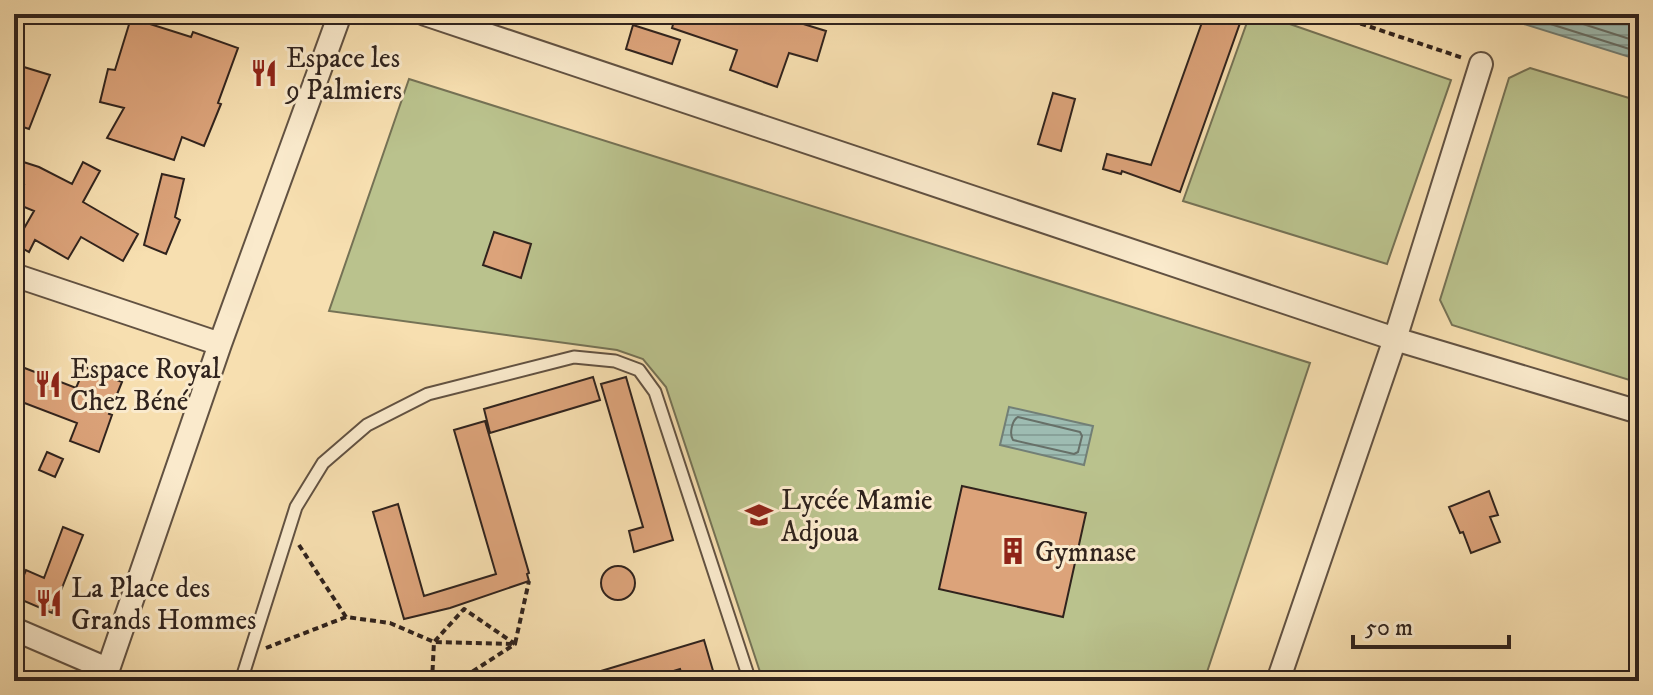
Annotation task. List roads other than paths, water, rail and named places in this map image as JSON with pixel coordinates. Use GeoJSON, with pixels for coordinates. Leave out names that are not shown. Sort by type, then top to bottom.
{"type":"FeatureCollection","features":[{"type":"Feature","properties":{"kind":"street"},"geometry":{"type":"LineString","coordinates":[[14,629],[106,675],[220,344],[340,14]]}},
{"type":"Feature","properties":{"kind":"street"},"geometry":{"type":"LineString","coordinates":[[425,14],[1395,339],[1639,412]]}},
{"type":"Feature","properties":{"kind":"street"},"geometry":{"type":"LineString","coordinates":[[1278,681],[1395,339],[1481,64]]}},
{"type":"Feature","properties":{"kind":"street"},"geometry":{"type":"LineString","coordinates":[[14,275],[220,344]]}},
{"type":"Feature","properties":{"kind":"lane"},"geometry":{"type":"LineString","coordinates":[[241,681],[296,507],[323,463],[367,425],[428,394],[574,357],[615,361],[639,370],[655,392],[750,681]]}},
{"type":"Feature","properties":{"kind":"water"},"geometry":{"type":"Polygon","coordinates":[[[1492,14],[1639,14],[1639,60],[1492,14]]]}},
{"type":"Feature","properties":{"kind":"water"},"geometry":{"type":"Polygon","coordinates":[[[1009,407],[1093,426],[1084,465],[1000,445],[1009,407]]]}},
{"type":"Feature","properties":{"kind":"place","name":"Espace les 9 Palmiers"},"geometry":{"type":"Point","coordinates":[264,73]}},
{"type":"Feature","properties":{"kind":"place","name":"Espace Royal Chez Béné"},"geometry":{"type":"Point","coordinates":[48,384]}},
{"type":"Feature","properties":{"kind":"place","name":"Lycée Mamie Adjoua"},"geometry":{"type":"Point","coordinates":[759,515]}},
{"type":"Feature","properties":{"kind":"place","name":"Gymnase"},"geometry":{"type":"Point","coordinates":[1013,551]}},
{"type":"Feature","properties":{"kind":"place","name":"La Place des Grands Hommes"},"geometry":{"type":"Point","coordinates":[49,603]}}]}
